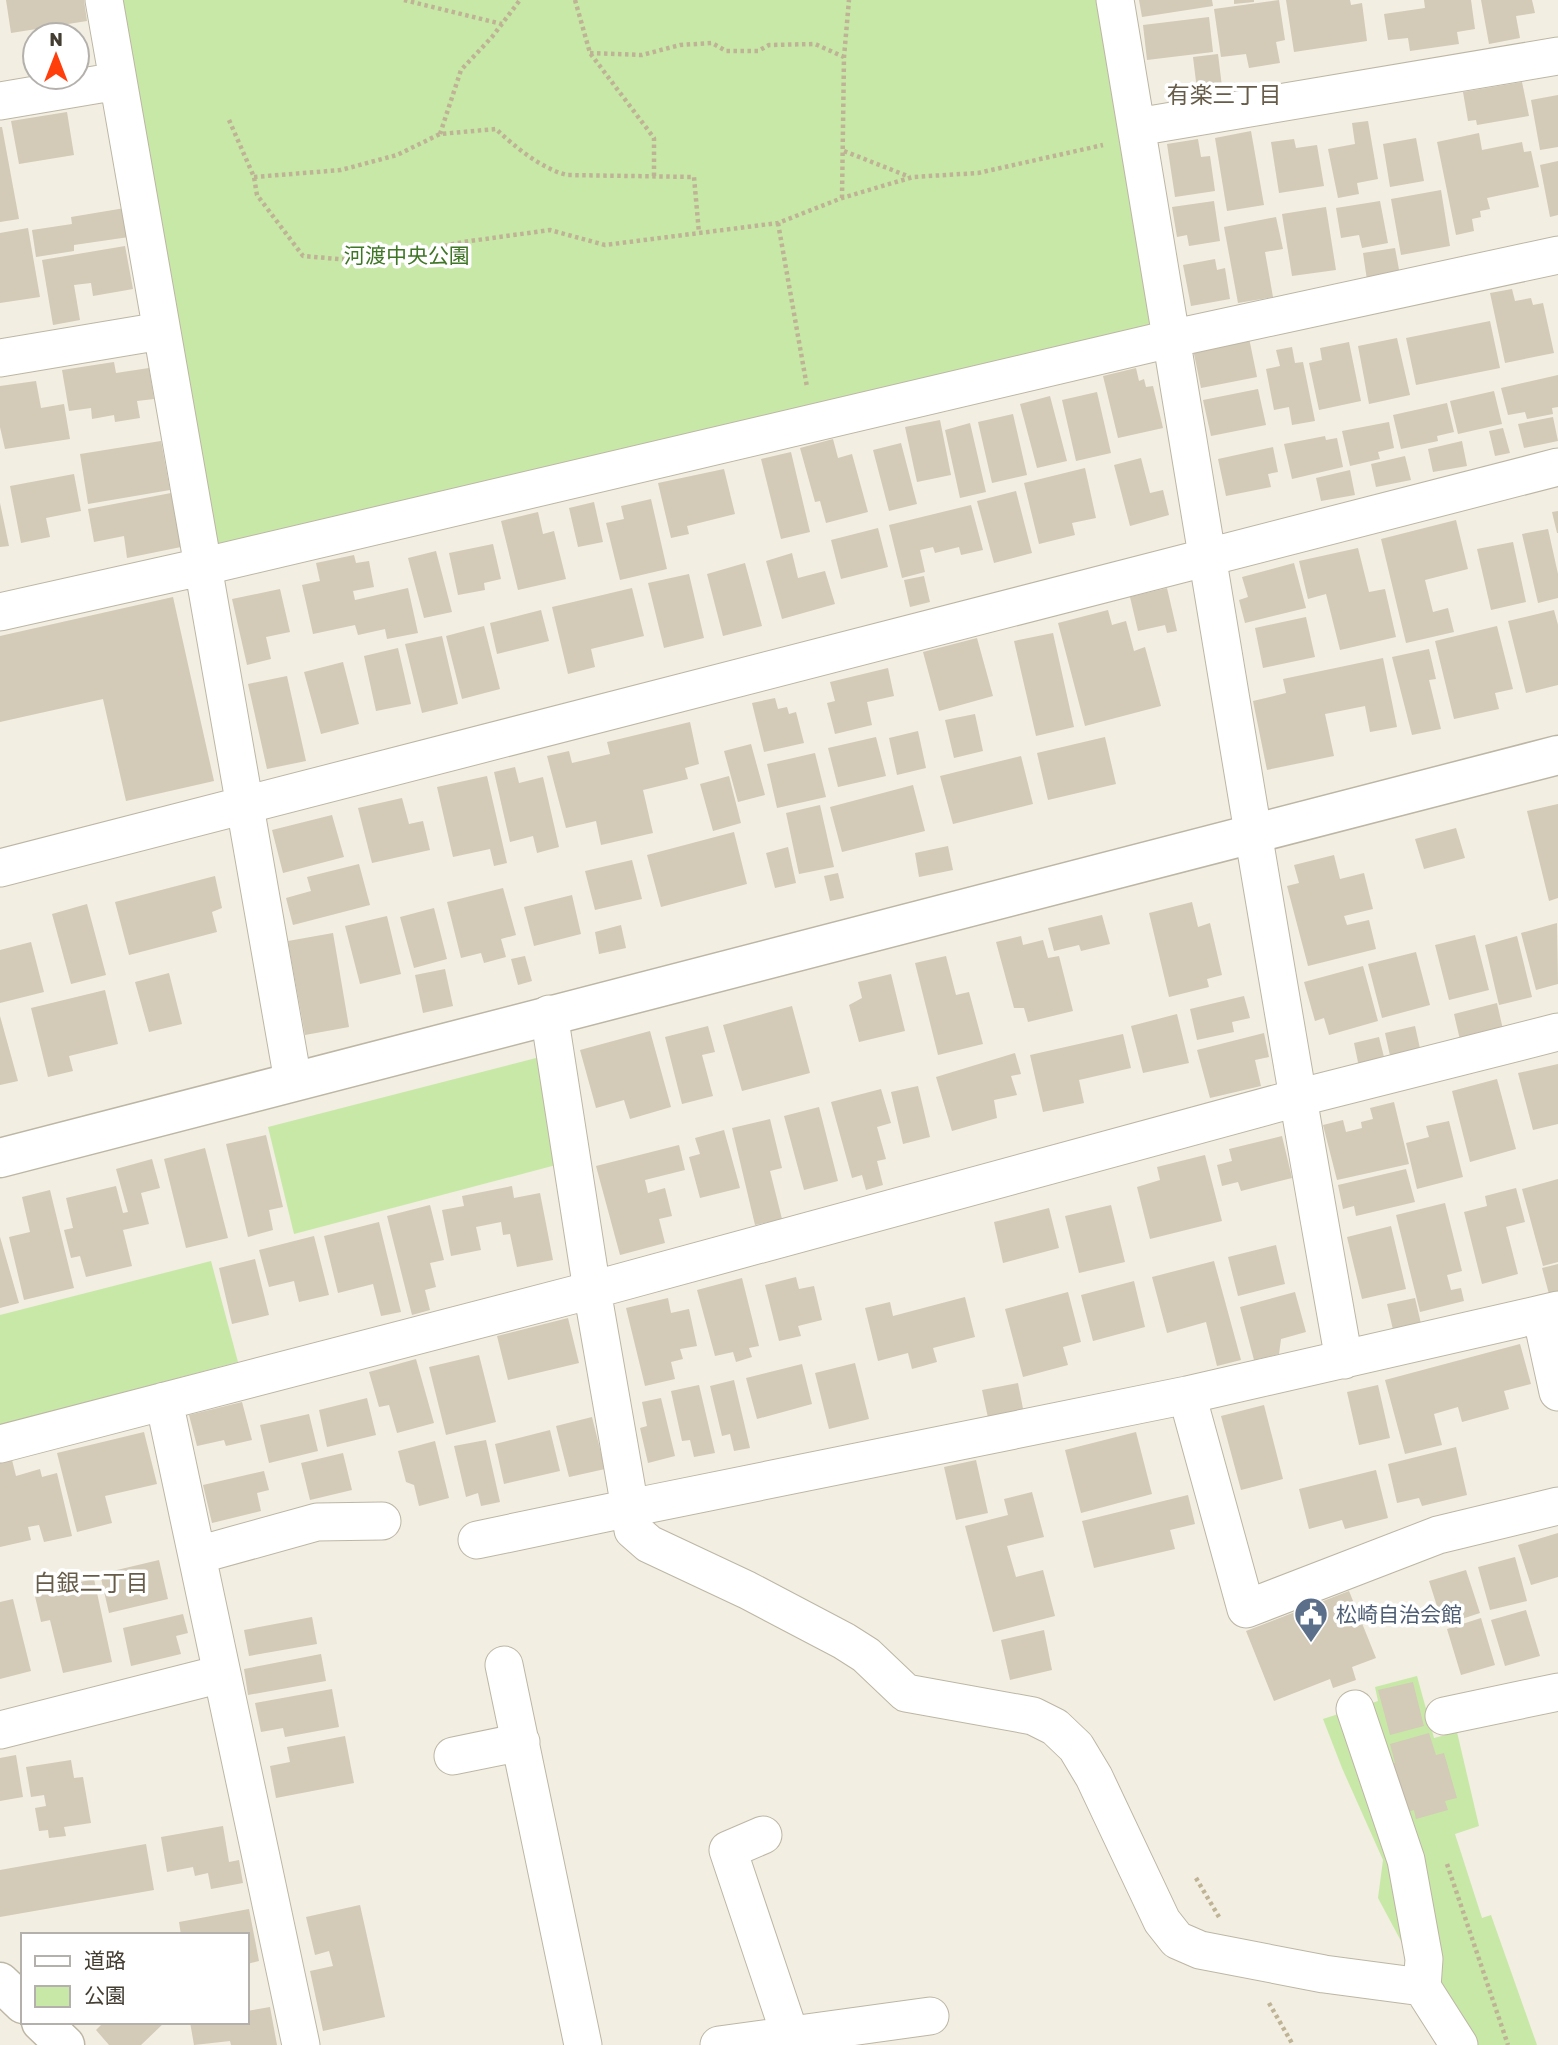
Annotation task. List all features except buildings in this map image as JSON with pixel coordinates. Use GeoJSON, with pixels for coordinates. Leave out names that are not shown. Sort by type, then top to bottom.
{"type":"FeatureCollection","features":[{"type":"Feature","properties":{"kind":"street"},"geometry":{"type":"LineString","coordinates":[[104,0],[201,567],[293,1081]]}},
{"type":"Feature","properties":{"kind":"street"},"geometry":{"type":"LineString","coordinates":[[1115,0],[1297,1098],[1344,1360]]}},
{"type":"Feature","properties":{"kind":"street"},"geometry":{"type":"LineString","coordinates":[[1137,132],[1558,56]]}},
{"type":"Feature","properties":{"kind":"street"},"geometry":{"type":"LineString","coordinates":[[0,101],[118,80]]}},
{"type":"Feature","properties":{"kind":"street"},"geometry":{"type":"LineString","coordinates":[[0,611],[201,567],[1170,339],[1558,255]]}},
{"type":"Feature","properties":{"kind":"street"},"geometry":{"type":"LineString","coordinates":[[0,358],[161,331]]}},
{"type":"Feature","properties":{"kind":"street"},"geometry":{"type":"LineString","coordinates":[[0,868],[1558,467]]}},
{"type":"Feature","properties":{"kind":"street"},"geometry":{"type":"LineString","coordinates":[[0,1158],[1558,755]]}},
{"type":"Feature","properties":{"kind":"street"},"geometry":{"type":"LineString","coordinates":[[550,1014],[592,1290],[633,1530],[649,1544],[747,1590],[844,1641],[866,1655],[906,1693],[1033,1716],[1055,1727],[1076,1746],[1094,1777],[1162,1921],[1177,1940],[1200,1950],[1324,1974],[1422,1987]]}},
{"type":"Feature","properties":{"kind":"street"},"geometry":{"type":"LineString","coordinates":[[0,1444],[592,1290],[1297,1098],[1558,1032]]}},
{"type":"Feature","properties":{"kind":"street"},"geometry":{"type":"LineString","coordinates":[[477,1540],[1187,1395],[1550,1312],[1558,1392]]}},
{"type":"Feature","properties":{"kind":"street"},"geometry":{"type":"LineString","coordinates":[[1187,1395],[1246,1609],[1438,1535],[1558,1506]]}},
{"type":"Feature","properties":{"kind":"street"},"geometry":{"type":"LineString","coordinates":[[164,1401],[302,2045]]}},
{"type":"Feature","properties":{"kind":"street"},"geometry":{"type":"LineString","coordinates":[[198,1555],[317,1522],[382,1521]]}},
{"type":"Feature","properties":{"kind":"street"},"geometry":{"type":"LineString","coordinates":[[504,1665],[583,2045]]}},
{"type":"Feature","properties":{"kind":"street"},"geometry":{"type":"LineString","coordinates":[[0,1730],[221,1674]]}},
{"type":"Feature","properties":{"kind":"street"},"geometry":{"type":"LineString","coordinates":[[1444,1716],[1558,1692]]}},
{"type":"Feature","properties":{"kind":"street"},"geometry":{"type":"LineString","coordinates":[[1355,1709],[1406,1860],[1424,1959],[1422,1987],[1459,2045]]}},
{"type":"Feature","properties":{"kind":"street"},"geometry":{"type":"LineString","coordinates":[[453,1756],[521,1742]]}},
{"type":"Feature","properties":{"kind":"street"},"geometry":{"type":"LineString","coordinates":[[763,1835],[728,1850],[790,2035]]}},
{"type":"Feature","properties":{"kind":"street"},"geometry":{"type":"LineString","coordinates":[[0,1982],[21,2002]]}},
{"type":"Feature","properties":{"kind":"street"},"geometry":{"type":"LineString","coordinates":[[719,2045],[930,2016]]}},
{"type":"Feature","properties":{"kind":"street"},"geometry":{"type":"LineString","coordinates":[[43,2024],[65,2045]]}},
{"type":"Feature","properties":{"kind":"path"},"geometry":{"type":"LineString","coordinates":[[404,0],[502,24]]}},
{"type":"Feature","properties":{"kind":"path"},"geometry":{"type":"LineString","coordinates":[[440,134],[461,70],[520,0]]}},
{"type":"Feature","properties":{"kind":"path"},"geometry":{"type":"LineString","coordinates":[[575,0],[590,53],[654,138],[654,177]]}},
{"type":"Feature","properties":{"kind":"path"},"geometry":{"type":"LineString","coordinates":[[842,198],[844,57],[849,0]]}},
{"type":"Feature","properties":{"kind":"path"},"geometry":{"type":"LineString","coordinates":[[590,53],[642,55],[680,45],[712,43],[726,51],[758,51],[769,45],[815,44],[844,57]]}},
{"type":"Feature","properties":{"kind":"path"},"geometry":{"type":"LineString","coordinates":[[229,120],[254,177],[257,195],[303,256],[385,263],[409,253],[449,245],[550,230],[605,245],[778,223],[842,198],[911,178],[978,173],[1137,132]]}},
{"type":"Feature","properties":{"kind":"path"},"geometry":{"type":"LineString","coordinates":[[254,177],[341,170],[397,155],[440,134],[496,130],[509,142],[556,172],[567,175],[694,177],[699,233]]}},
{"type":"Feature","properties":{"kind":"path"},"geometry":{"type":"LineString","coordinates":[[844,150],[911,178]]}},
{"type":"Feature","properties":{"kind":"path"},"geometry":{"type":"LineString","coordinates":[[778,223],[814,422]]}},
{"type":"Feature","properties":{"kind":"path"},"geometry":{"type":"LineString","coordinates":[[1447,1863],[1508,2045]]}},
{"type":"Feature","properties":{"kind":"green space","name":"河渡中央公園"},"geometry":{"type":"Polygon","coordinates":[[[104,0],[1115,0],[1170,339],[201,567],[104,0]]]}},
{"type":"Feature","properties":{"kind":"green space"},"geometry":{"type":"Polygon","coordinates":[[[540,1057],[556,1165],[294,1234],[268,1127],[540,1057]]]}},
{"type":"Feature","properties":{"kind":"green space"},"geometry":{"type":"Polygon","coordinates":[[[211,1261],[238,1362],[0,1425],[0,1315],[211,1261]]]}},
{"type":"Feature","properties":{"kind":"green space"},"geometry":{"type":"Polygon","coordinates":[[[1417,1676],[1434,1738],[1457,1732],[1479,1826],[1455,1834],[1482,1918],[1491,1915],[1537,2045],[1470,2045],[1416,1969],[1378,1898],[1383,1860],[1323,1719],[1378,1701],[1375,1687],[1417,1676]]]}},
{"type":"Feature","properties":{"kind":"place","name":"松崎自治会館"},"geometry":{"type":"Point","coordinates":[1311,1644]}},
{"type":"Feature","properties":{"kind":"district","name":"有楽三丁目"},"geometry":{"type":"Point","coordinates":[1224,95]}},
{"type":"Feature","properties":{"kind":"district","name":"白銀二丁目"},"geometry":{"type":"Point","coordinates":[91,1583]}}]}
